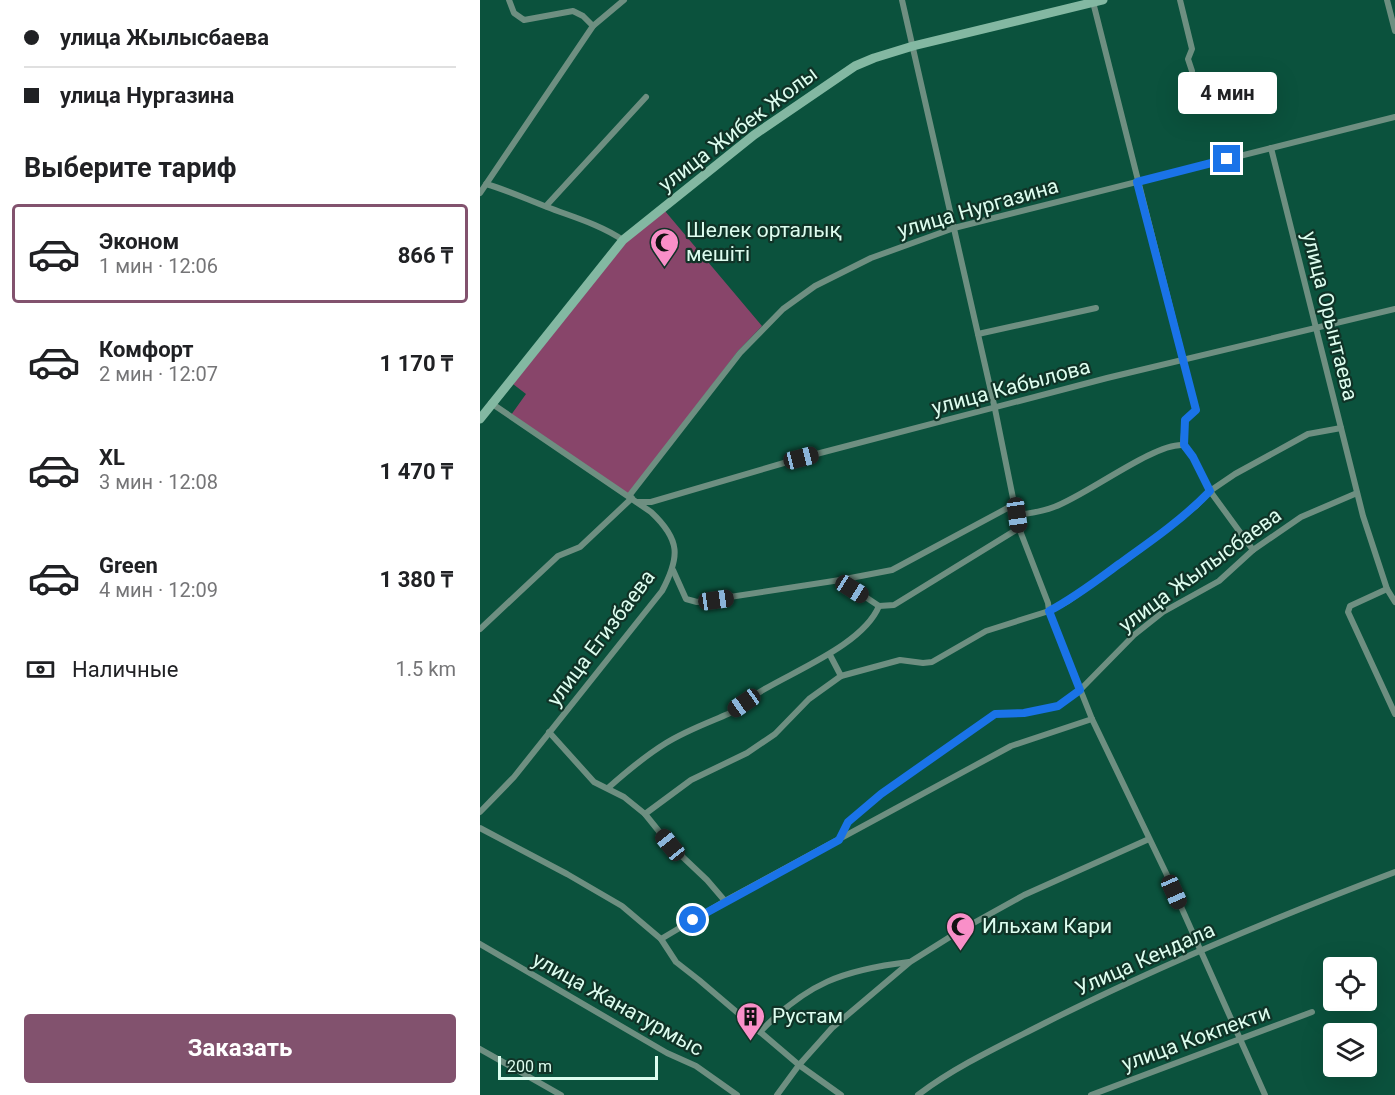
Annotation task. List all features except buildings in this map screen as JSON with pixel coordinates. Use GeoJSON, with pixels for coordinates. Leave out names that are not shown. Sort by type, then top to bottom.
{"type":"FeatureCollection","features":[{"type":"Feature","properties":{"kind":"main road","name":"улица Жибек Жолы"},"geometry":{"type":"LineString","coordinates":[[480,419],[623,240],[754,135],[855,66],[913,46],[1096,1]]}},
{"type":"Feature","properties":{"kind":"street"},"geometry":{"type":"LineString","coordinates":[[509,0],[514,13],[524,20],[573,11],[583,16],[593,26]]}},
{"type":"Feature","properties":{"kind":"street"},"geometry":{"type":"LineString","coordinates":[[480,193],[593,26],[624,0]]}},
{"type":"Feature","properties":{"kind":"street"},"geometry":{"type":"LineString","coordinates":[[902,0],[995,409],[1019,528],[1092,719],[1201,951],[1265,1095]]}},
{"type":"Feature","properties":{"kind":"street"},"geometry":{"type":"LineString","coordinates":[[1180,0],[1192,49],[1188,59],[1192,71]]}},
{"type":"Feature","properties":{"kind":"street"},"geometry":{"type":"LineString","coordinates":[[1387,0],[1395,31]]}},
{"type":"Feature","properties":{"kind":"street"},"geometry":{"type":"LineString","coordinates":[[1096,1],[1137,182],[1196,410],[1185,420],[1184,445],[1193,457],[1210,491],[1253,549]]}},
{"type":"Feature","properties":{"kind":"street"},"geometry":{"type":"LineString","coordinates":[[546,206],[646,97]]}},
{"type":"Feature","properties":{"kind":"street","name":"улица Нургазина"},"geometry":{"type":"LineString","coordinates":[[480,628],[558,556],[580,546],[632,499],[740,352],[783,309],[815,285],[871,258],[954,228],[1395,117]]}},
{"type":"Feature","properties":{"kind":"street","name":"улица Орынтаева"},"geometry":{"type":"LineString","coordinates":[[1271,148],[1357,493],[1387,590],[1395,602]]}},
{"type":"Feature","properties":{"kind":"street"},"geometry":{"type":"LineString","coordinates":[[484,184],[512,191],[598,225],[623,240]]}},
{"type":"Feature","properties":{"kind":"street"},"geometry":{"type":"LineString","coordinates":[[978,334],[1096,308]]}},
{"type":"Feature","properties":{"kind":"street","name":"улица Кабылова"},"geometry":{"type":"LineString","coordinates":[[632,499],[651,502],[801,458],[1182,360],[1395,309]]}},
{"type":"Feature","properties":{"kind":"street","name":"улица Егизбаева"},"geometry":{"type":"LineString","coordinates":[[480,812],[514,777],[662,591],[673,570],[675,555],[673,543],[661,521],[491,403]]}},
{"type":"Feature","properties":{"kind":"street"},"geometry":{"type":"LineString","coordinates":[[645,814],[691,780],[747,753],[775,734],[809,699],[841,676],[903,660],[919,663],[932,662],[986,631],[1049,611],[1068,601],[1142,548],[1196,506],[1210,491],[1270,453],[1308,434],[1341,428]]}},
{"type":"Feature","properties":{"kind":"street"},"geometry":{"type":"LineString","coordinates":[[1017,515],[1054,507],[1164,447],[1184,445]]}},
{"type":"Feature","properties":{"kind":"street","name":"улица Жылысбаева"},"geometry":{"type":"LineString","coordinates":[[839,840],[848,822],[881,794],[995,714],[1024,713],[1058,706],[1080,690],[1134,635],[1156,618],[1219,581],[1253,549],[1301,517],[1357,493]]}},
{"type":"Feature","properties":{"kind":"street"},"geometry":{"type":"LineString","coordinates":[[673,570],[686,599],[698,602],[892,570],[1015,504]]}},
{"type":"Feature","properties":{"kind":"street"},"geometry":{"type":"LineString","coordinates":[[840,580],[879,606],[894,604],[915,594],[1019,528]]}},
{"type":"Feature","properties":{"kind":"street"},"geometry":{"type":"LineString","coordinates":[[1387,590],[1350,606],[1348,612],[1395,714]]}},
{"type":"Feature","properties":{"kind":"street"},"geometry":{"type":"LineString","coordinates":[[608,788],[634,765],[666,743],[700,724],[730,713],[758,693],[830,655],[867,626],[879,606]]}},
{"type":"Feature","properties":{"kind":"street"},"geometry":{"type":"LineString","coordinates":[[830,655],[841,676]]}},
{"type":"Feature","properties":{"kind":"street","name":"улица Жылысбаева"},"geometry":{"type":"LineString","coordinates":[[661,939],[725,901],[1011,746],[1092,719]]}},
{"type":"Feature","properties":{"kind":"street"},"geometry":{"type":"LineString","coordinates":[[549,732],[594,782],[608,788],[645,814],[670,845],[707,880],[725,901]]}},
{"type":"Feature","properties":{"kind":"street"},"geometry":{"type":"LineString","coordinates":[[480,828],[606,896],[637,917],[661,939],[676,962],[799,1065],[841,1095]]}},
{"type":"Feature","properties":{"kind":"street"},"geometry":{"type":"LineString","coordinates":[[777,1095],[799,1065],[832,1029],[910,962],[1024,895],[1149,839]]}},
{"type":"Feature","properties":{"kind":"street","name":"Улица Кендала"},"geometry":{"type":"LineString","coordinates":[[918,1095],[976,1058],[1074,1008],[1201,951],[1395,872]]}},
{"type":"Feature","properties":{"kind":"street","name":"улица Жанатурмыс"},"geometry":{"type":"LineString","coordinates":[[480,944],[667,1053],[696,1066],[737,1095]]}},
{"type":"Feature","properties":{"kind":"street"},"geometry":{"type":"LineString","coordinates":[[759,1032],[788,1005],[826,981],[859,970],[910,962]]}},
{"type":"Feature","properties":{"kind":"street","name":"улица Кокпекти"},"geometry":{"type":"LineString","coordinates":[[1091,1095],[1312,1012]]}},
{"type":"Feature","properties":{"kind":"street"},"geometry":{"type":"LineString","coordinates":[[480,1049],[561,1095]]}},
{"type":"Feature","properties":{"kind":"shaded area"},"geometry":{"type":"Polygon","coordinates":[[[665,211],[762,326],[738,351],[628,495],[511,415],[526,394],[513,384],[626,242],[665,211]]]}},
{"type":"Feature","properties":{"kind":"place","name":"Шелек орталық мешіті"},"geometry":{"type":"Point","coordinates":[665,268]}},
{"type":"Feature","properties":{"kind":"place","name":"Ильхам Кари"},"geometry":{"type":"Point","coordinates":[961,952]}},
{"type":"Feature","properties":{"kind":"place","name":"Рустам"},"geometry":{"type":"Point","coordinates":[751,1042]}},
{"type":"Feature","properties":{"kind":"route"},"geometry":{"type":"LineString","coordinates":[[693,920],[839,840],[848,822],[881,794],[995,714],[1024,713],[1058,706],[1080,690],[1049,611],[1068,601],[1142,548],[1196,506],[1210,491],[1188,448],[1184,445],[1185,420],[1196,410],[1137,182],[1227,159]]}}]}
